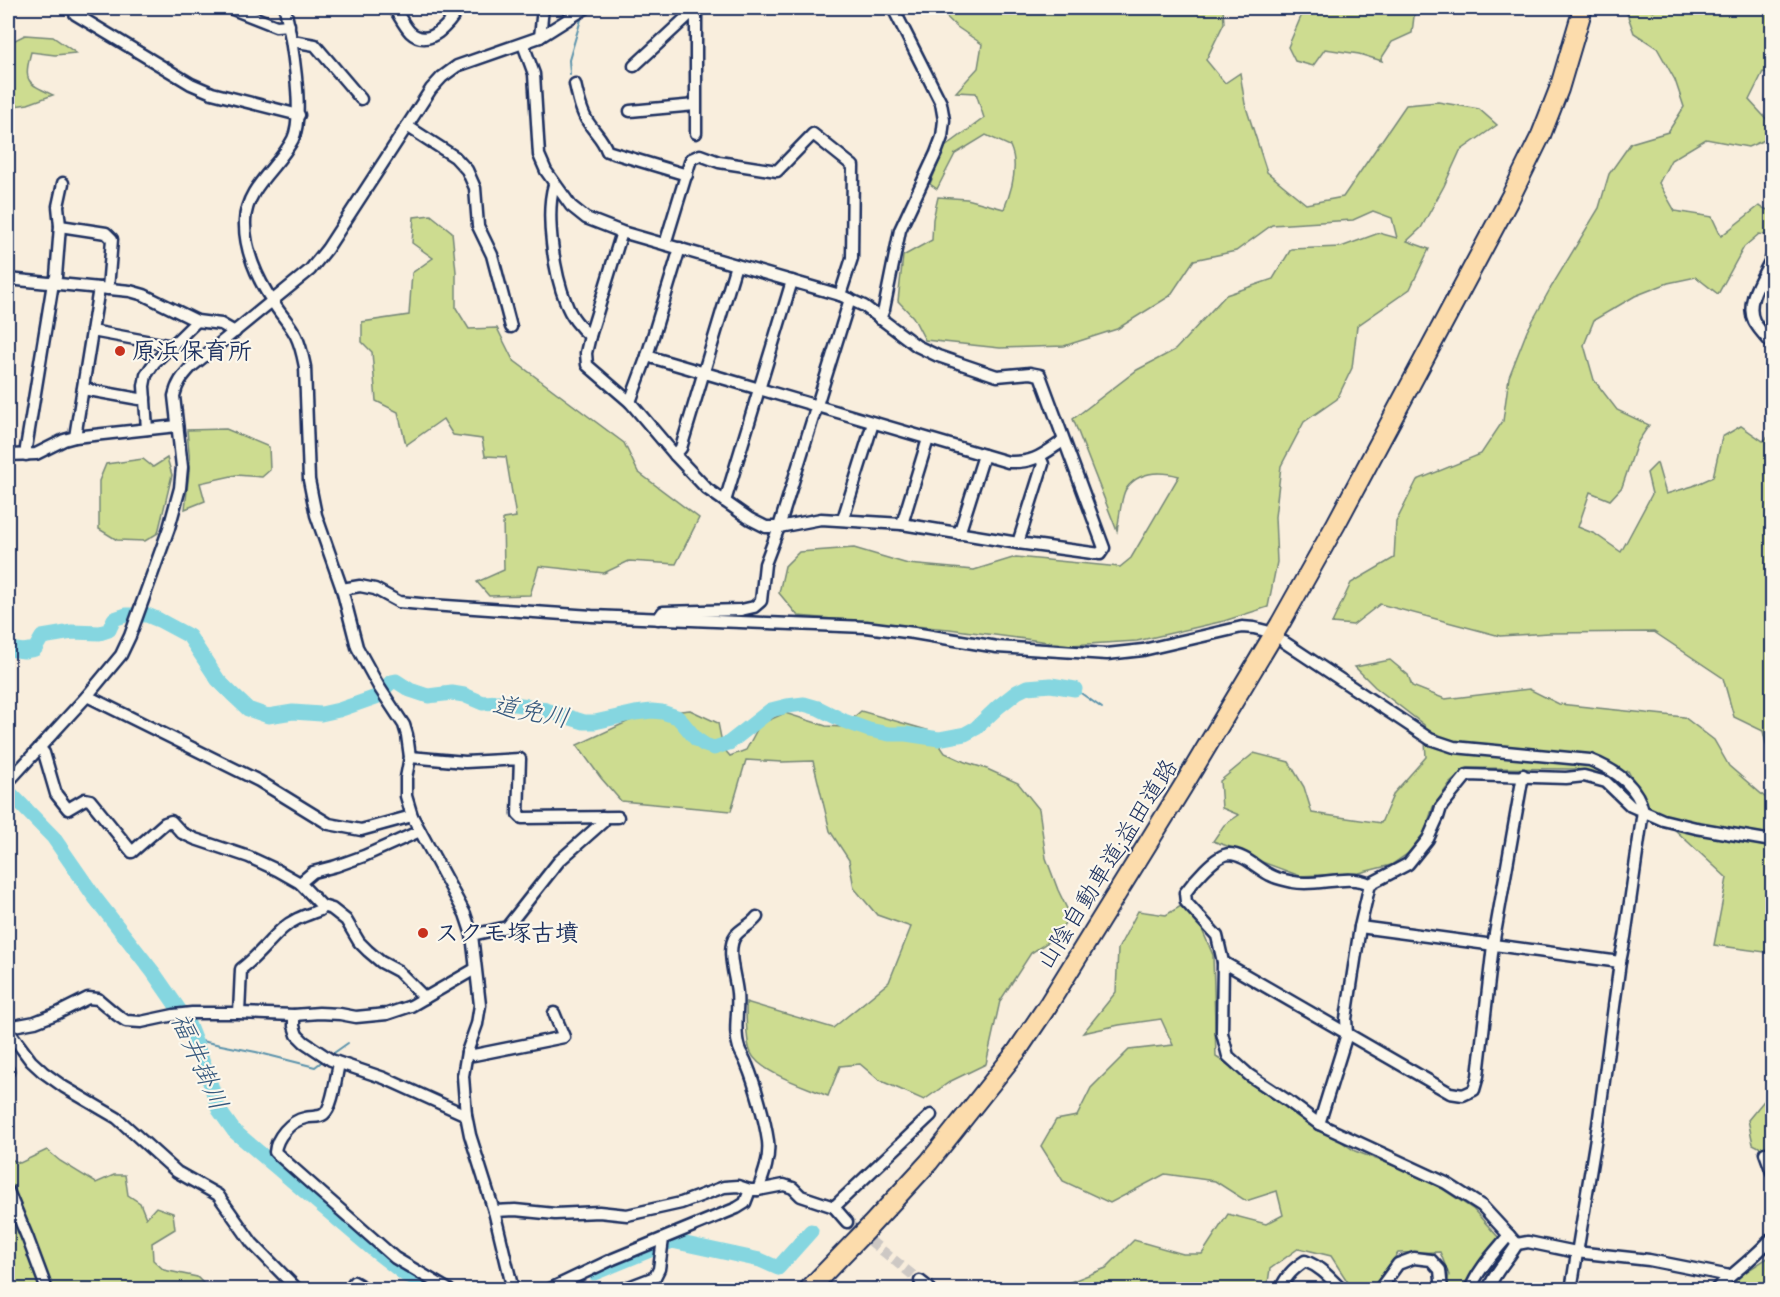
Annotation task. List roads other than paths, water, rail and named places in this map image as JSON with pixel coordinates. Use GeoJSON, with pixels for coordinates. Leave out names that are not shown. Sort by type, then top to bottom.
{"type":"FeatureCollection","features":[{"type":"Feature","properties":{"kind":"highway","name":"山陰自動車道;益田道路"},"geometry":{"type":"LineString","coordinates":[[808,1290],[929,1162],[1017,1051],[1108,909],[1280,624],[1391,424],[1506,206],[1541,135],[1559,89],[1583,8]]}},
{"type":"Feature","properties":{"kind":"street"},"geometry":{"type":"LineString","coordinates":[[230,8],[276,26],[289,25]]}},
{"type":"Feature","properties":{"kind":"street"},"geometry":{"type":"LineString","coordinates":[[285,8],[292,41],[299,115],[297,128],[293,140],[248,204],[245,221],[248,246],[258,278],[296,337],[301,349],[305,367],[311,497],[342,589],[357,647],[379,687],[404,725],[410,757],[406,778],[406,796],[412,816],[465,914],[472,935],[480,1005],[477,1024],[467,1052],[464,1076],[466,1115],[494,1211],[513,1290]]}},
{"type":"Feature","properties":{"kind":"street"},"geometry":{"type":"LineString","coordinates":[[394,8],[410,32],[420,38],[429,39],[438,33],[459,8]]}},
{"type":"Feature","properties":{"kind":"street"},"geometry":{"type":"LineString","coordinates":[[540,37],[543,8]]}},
{"type":"Feature","properties":{"kind":"street"},"geometry":{"type":"LineString","coordinates":[[8,782],[87,696],[121,655],[130,636],[169,528],[180,488],[182,466],[174,396],[177,385],[191,367],[310,270],[327,249],[442,76],[458,66],[540,37],[586,8]]}},
{"type":"Feature","properties":{"kind":"street"},"geometry":{"type":"LineString","coordinates":[[880,319],[900,230],[936,153],[942,136],[944,120],[937,94],[893,8]]}},
{"type":"Feature","properties":{"kind":"street"},"geometry":{"type":"LineString","coordinates":[[634,66],[696,10]]}},
{"type":"Feature","properties":{"kind":"street"},"geometry":{"type":"LineString","coordinates":[[696,10],[696,133]]}},
{"type":"Feature","properties":{"kind":"street"},"geometry":{"type":"LineString","coordinates":[[75,14],[191,84],[212,93],[299,115]]}},
{"type":"Feature","properties":{"kind":"street"},"geometry":{"type":"LineString","coordinates":[[292,41],[315,45],[361,99]]}},
{"type":"Feature","properties":{"kind":"street"},"geometry":{"type":"LineString","coordinates":[[523,44],[534,74],[539,155],[554,184],[571,206],[586,218],[622,232],[845,297],[864,306],[917,346],[938,356],[997,376],[1030,373],[1040,375],[1104,548],[1100,554],[902,524],[843,519],[820,519],[779,527],[766,527],[724,501],[707,489],[630,402],[586,365],[590,336],[622,232]]}},
{"type":"Feature","properties":{"kind":"street"},"geometry":{"type":"LineString","coordinates":[[575,84],[588,122],[604,143],[607,152],[687,175]]}},
{"type":"Feature","properties":{"kind":"street"},"geometry":{"type":"LineString","coordinates":[[630,111],[695,105]]}},
{"type":"Feature","properties":{"kind":"street"},"geometry":{"type":"LineString","coordinates":[[407,126],[455,157],[467,170],[475,188],[478,226],[492,255],[511,327]]}},
{"type":"Feature","properties":{"kind":"street"},"geometry":{"type":"LineString","coordinates":[[658,619],[663,612],[741,610],[754,607],[761,601],[765,564],[779,527],[816,406],[845,297],[852,258],[853,166],[813,134],[777,171],[719,162],[700,155],[691,159],[665,244]]}},
{"type":"Feature","properties":{"kind":"street"},"geometry":{"type":"LineString","coordinates":[[26,455],[53,283],[56,277],[60,226],[58,206],[63,183]]}},
{"type":"Feature","properties":{"kind":"street"},"geometry":{"type":"LineString","coordinates":[[554,184],[550,196],[552,236],[558,278],[566,305],[581,328],[590,336]]}},
{"type":"Feature","properties":{"kind":"street"},"geometry":{"type":"LineString","coordinates":[[60,226],[106,233],[112,239],[104,289],[92,331],[75,437]]}},
{"type":"Feature","properties":{"kind":"street"},"geometry":{"type":"LineString","coordinates":[[630,402],[647,356],[680,248]]}},
{"type":"Feature","properties":{"kind":"street"},"geometry":{"type":"LineString","coordinates":[[1773,257],[1755,293],[1751,308],[1753,320],[1773,344]]}},
{"type":"Feature","properties":{"kind":"street"},"geometry":{"type":"LineString","coordinates":[[675,455],[681,448],[736,265]]}},
{"type":"Feature","properties":{"kind":"street"},"geometry":{"type":"LineString","coordinates":[[8,279],[130,291],[144,295],[197,321],[221,324],[235,332]]}},
{"type":"Feature","properties":{"kind":"street"},"geometry":{"type":"LineString","coordinates":[[724,501],[792,281]]}},
{"type":"Feature","properties":{"kind":"street"},"geometry":{"type":"LineString","coordinates":[[147,429],[144,386],[146,375],[154,363],[197,321]]}},
{"type":"Feature","properties":{"kind":"street"},"geometry":{"type":"LineString","coordinates":[[92,331],[173,346]]}},
{"type":"Feature","properties":{"kind":"street"},"geometry":{"type":"LineString","coordinates":[[647,356],[1008,462],[1026,462],[1040,457],[1063,441]]}},
{"type":"Feature","properties":{"kind":"street"},"geometry":{"type":"LineString","coordinates":[[83,389],[139,399],[145,398]]}},
{"type":"Feature","properties":{"kind":"street"},"geometry":{"type":"LineString","coordinates":[[843,519],[873,423]]}},
{"type":"Feature","properties":{"kind":"street"},"geometry":{"type":"LineString","coordinates":[[8,455],[36,454],[75,437],[177,426]]}},
{"type":"Feature","properties":{"kind":"street"},"geometry":{"type":"LineString","coordinates":[[902,524],[928,439]]}},
{"type":"Feature","properties":{"kind":"street"},"geometry":{"type":"LineString","coordinates":[[959,534],[984,455]]}},
{"type":"Feature","properties":{"kind":"street"},"geometry":{"type":"LineString","coordinates":[[1018,543],[1042,464],[1040,457]]}},
{"type":"Feature","properties":{"kind":"street"},"geometry":{"type":"LineString","coordinates":[[342,589],[360,586],[375,588],[399,602],[592,616],[866,627],[997,647],[1107,654],[1143,650],[1242,627],[1266,631]]}},
{"type":"Feature","properties":{"kind":"street"},"geometry":{"type":"LineString","coordinates":[[1284,642],[1430,739],[1454,747],[1590,760],[1610,767],[1630,785],[1641,803],[1643,811],[1598,1125],[1571,1290]]}},
{"type":"Feature","properties":{"kind":"street"},"geometry":{"type":"LineString","coordinates":[[87,696],[259,781],[329,825],[361,830],[412,816]]}},
{"type":"Feature","properties":{"kind":"street"},"geometry":{"type":"LineString","coordinates":[[40,748],[44,753],[56,794],[68,809],[85,799],[90,800],[132,852],[165,823],[171,821],[182,832],[195,839],[249,857],[277,870],[300,883],[322,906],[332,909],[346,920],[363,947],[381,962],[398,971],[425,998]]}},
{"type":"Feature","properties":{"kind":"street"},"geometry":{"type":"LineString","coordinates":[[410,757],[465,762],[520,759],[518,814],[522,818],[618,817]]}},
{"type":"Feature","properties":{"kind":"street"},"geometry":{"type":"LineString","coordinates":[[1319,1124],[1347,1034],[1346,1019],[1360,927],[1370,884],[1408,864],[1428,839],[1441,807],[1467,775],[1566,778],[1584,776],[1606,782],[1631,806],[1664,820],[1696,828],[1773,841]]}},
{"type":"Feature","properties":{"kind":"street"},"geometry":{"type":"LineString","coordinates":[[1223,962],[1450,1093],[1463,1095],[1474,1090],[1478,1076],[1493,945],[1523,775]]}},
{"type":"Feature","properties":{"kind":"street"},"geometry":{"type":"LineString","coordinates":[[472,935],[507,927],[559,861],[603,822],[602,817]]}},
{"type":"Feature","properties":{"kind":"street"},"geometry":{"type":"LineString","coordinates":[[300,883],[313,872],[364,856],[420,831]]}},
{"type":"Feature","properties":{"kind":"street"},"geometry":{"type":"LineString","coordinates":[[1370,884],[1360,879],[1295,883],[1272,876],[1238,856],[1228,854],[1218,858],[1196,879],[1185,893],[1186,902],[1216,936],[1223,962],[1222,1033],[1228,1056],[1249,1075],[1319,1124],[1446,1183],[1482,1206],[1513,1239],[1576,1252],[1649,1260],[1730,1276]]}},
{"type":"Feature","properties":{"kind":"street"},"geometry":{"type":"LineString","coordinates":[[239,1013],[242,969],[283,928],[295,920],[320,910],[322,906]]}},
{"type":"Feature","properties":{"kind":"street"},"geometry":{"type":"LineString","coordinates":[[550,1288],[737,1208],[745,1203],[765,1173],[769,1153],[768,1139],[750,1074],[739,1048],[736,1025],[738,996],[731,960],[736,935],[757,918]]}},
{"type":"Feature","properties":{"kind":"street"},"geometry":{"type":"LineString","coordinates":[[1360,927],[1620,962]]}},
{"type":"Feature","properties":{"kind":"street"},"geometry":{"type":"LineString","coordinates":[[298,1290],[252,1243],[218,1195],[177,1172],[117,1118],[64,1088],[43,1072],[8,1032],[58,1013],[88,998],[98,999],[126,1021],[141,1023],[192,1013],[294,1015],[319,1013],[356,1017],[387,1014],[411,1006],[475,969]]}},
{"type":"Feature","properties":{"kind":"street"},"geometry":{"type":"LineString","coordinates":[[467,1052],[474,1054],[564,1037],[554,1013]]}},
{"type":"Feature","properties":{"kind":"street"},"geometry":{"type":"LineString","coordinates":[[294,1015],[297,1035],[339,1064],[384,1078],[466,1115]]}},
{"type":"Feature","properties":{"kind":"street"},"geometry":{"type":"LineString","coordinates":[[339,1064],[325,1114],[303,1118],[294,1123],[281,1136],[275,1152],[395,1258],[449,1290]]}},
{"type":"Feature","properties":{"kind":"street"},"geometry":{"type":"LineString","coordinates":[[834,1207],[931,1115]]}},
{"type":"Feature","properties":{"kind":"street"},"geometry":{"type":"LineString","coordinates":[[1765,1153],[1773,1172]]}},
{"type":"Feature","properties":{"kind":"street"},"geometry":{"type":"LineString","coordinates":[[494,1211],[515,1210],[555,1214],[599,1212],[627,1215],[681,1203],[724,1186],[738,1186],[754,1190],[784,1185],[793,1188],[801,1196],[834,1207],[847,1222]]}},
{"type":"Feature","properties":{"kind":"street"},"geometry":{"type":"LineString","coordinates":[[8,1191],[47,1290]]}},
{"type":"Feature","properties":{"kind":"street"},"geometry":{"type":"LineString","coordinates":[[1715,1290],[1773,1238]]}},
{"type":"Feature","properties":{"kind":"street"},"geometry":{"type":"LineString","coordinates":[[621,1290],[655,1277],[659,1269],[663,1239]]}},
{"type":"Feature","properties":{"kind":"street"},"geometry":{"type":"LineString","coordinates":[[1470,1290],[1473,1281],[1487,1261],[1513,1239]]}},
{"type":"Feature","properties":{"kind":"street"},"geometry":{"type":"LineString","coordinates":[[1488,1290],[1494,1276],[1511,1255],[1513,1239]]}},
{"type":"Feature","properties":{"kind":"street"},"geometry":{"type":"LineString","coordinates":[[1379,1290],[1398,1264],[1414,1258],[1431,1260],[1440,1270],[1442,1290]]}},
{"type":"Feature","properties":{"kind":"street"},"geometry":{"type":"LineString","coordinates":[[1280,1290],[1285,1278],[1305,1261],[1324,1271],[1342,1290]]}},
{"type":"Feature","properties":{"kind":"street"},"geometry":{"type":"LineString","coordinates":[[920,1281],[929,1288],[928,1290]]}},
{"type":"Feature","properties":{"kind":"street"},"geometry":{"type":"LineString","coordinates":[[348,1290],[354,1282],[368,1290]]}},
{"type":"Feature","properties":{"kind":"waterway"},"geometry":{"type":"LineString","coordinates":[[570,74],[569,60],[582,16]]}},
{"type":"Feature","properties":{"kind":"waterway","name":"道免川"},"geometry":{"type":"LineString","coordinates":[[8,649],[24,651],[35,649],[42,637],[72,632],[100,633],[109,630],[114,619],[126,615],[147,615],[189,636],[218,680],[248,709],[268,716],[293,712],[321,714],[339,710],[376,697],[391,682],[396,681],[410,690],[428,696],[452,693],[483,703],[499,702],[536,707],[584,722],[595,722],[635,713],[662,712],[677,717],[696,739],[714,748],[729,743],[771,710],[787,706],[804,704],[818,708],[869,730],[939,739],[965,734],[976,728],[998,707],[1027,687],[1051,685],[1075,689]]}},
{"type":"Feature","properties":{"kind":"waterway"},"geometry":{"type":"LineString","coordinates":[[1075,689],[1102,708]]}},
{"type":"Feature","properties":{"kind":"waterway","name":"福井掛川"},"geometry":{"type":"LineString","coordinates":[[8,791],[53,837],[187,1021],[219,1110],[234,1131],[375,1251],[406,1275],[435,1290]]}},
{"type":"Feature","properties":{"kind":"waterway"},"geometry":{"type":"LineString","coordinates":[[196,1040],[315,1067],[324,1060]]}},
{"type":"Feature","properties":{"kind":"waterway"},"geometry":{"type":"LineString","coordinates":[[331,1055],[348,1043]]}},
{"type":"Feature","properties":{"kind":"waterway"},"geometry":{"type":"LineString","coordinates":[[594,1273],[672,1241],[760,1260],[778,1268],[811,1231]]}},
{"type":"Feature","properties":{"kind":"tunnel"},"geometry":{"type":"LineString","coordinates":[[847,1222],[920,1281]]}},
{"type":"Feature","properties":{"kind":"place","name":"原浜保育所"},"geometry":{"type":"Point","coordinates":[120,351]}},
{"type":"Feature","properties":{"kind":"place","name":"スクモ塚古墳"},"geometry":{"type":"Point","coordinates":[423,933]}}]}
